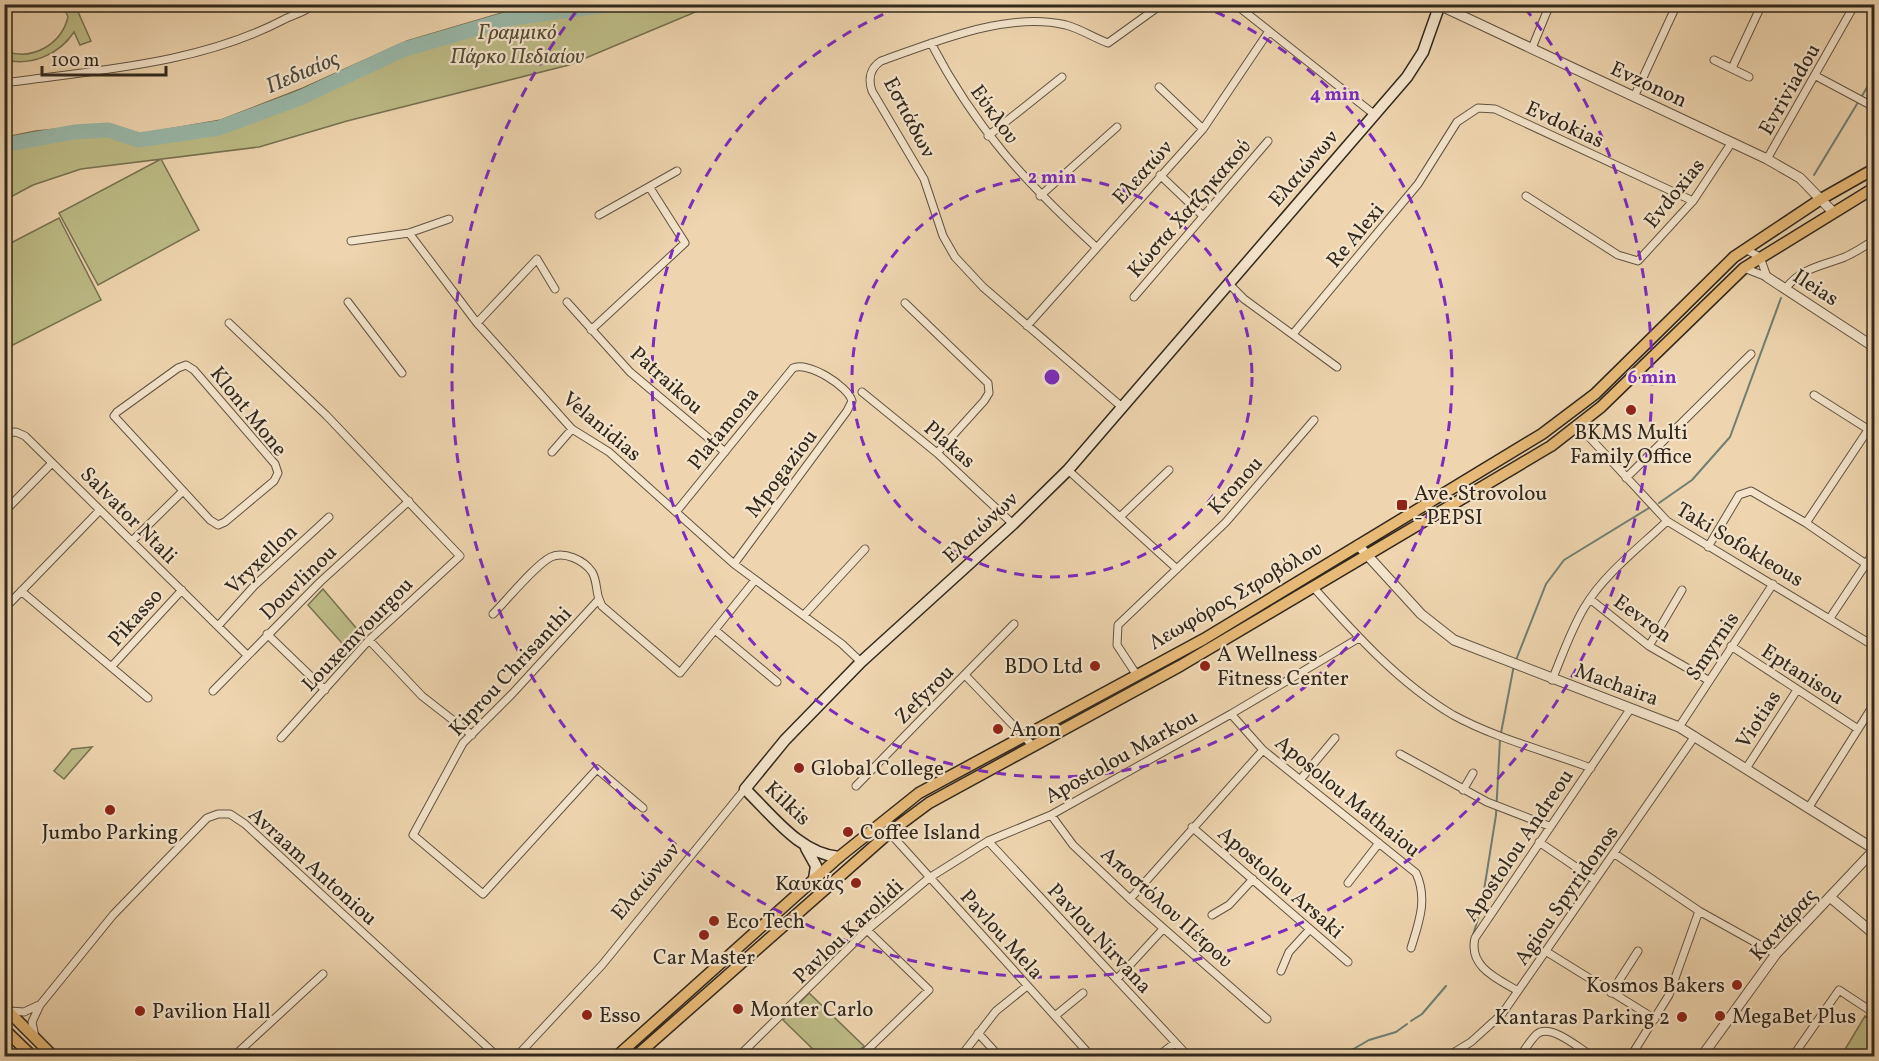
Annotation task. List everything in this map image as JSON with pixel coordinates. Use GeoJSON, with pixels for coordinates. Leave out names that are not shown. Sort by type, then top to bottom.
{"type":"FeatureCollection","features":[{"type":"Feature","properties":{"kind":"main road","name":"Ελαιώνων"},"geometry":{"type":"LineString","coordinates":[[745,789],[799,726],[861,662],[1013,524],[1068,470],[1123,408],[1375,115],[1418,60],[1439,5]]}},
{"type":"Feature","properties":{"kind":"main road","name":"Λεωφόρος Στροβόλου"},"geometry":{"type":"LineString","coordinates":[[617,1055],[839,857],[919,793],[1204,639],[1542,434],[1570,414],[1618,372],[1712,278],[1745,249],[1821,199],[1875,169]]}},
{"type":"Feature","properties":{"kind":"main road","name":"Λεωφόρος Στροβόλου"},"geometry":{"type":"LineString","coordinates":[[636,1056],[890,832],[929,803],[1180,666],[1551,446],[1601,407],[1744,268],[1832,211],[1875,188]]}},
{"type":"Feature","properties":{"kind":"main road","name":"Kilkis"},"geometry":{"type":"LineString","coordinates":[[745,789],[805,846],[814,860],[814,879]]}},
{"type":"Feature","properties":{"kind":"main road","name":"Kilkis"},"geometry":{"type":"LineString","coordinates":[[805,846],[824,856],[839,857]]}},
{"type":"Feature","properties":{"kind":"main road"},"geometry":{"type":"LineString","coordinates":[[6,1009],[53,1056]]}},
{"type":"Feature","properties":{"kind":"main road"},"geometry":{"type":"LineString","coordinates":[[4,1029],[32,1056]]}},
{"type":"Feature","properties":{"kind":"street"},"geometry":{"type":"LineString","coordinates":[[4,83],[135,65],[207,50],[274,25],[314,4]]}},
{"type":"Feature","properties":{"kind":"street"},"geometry":{"type":"LineString","coordinates":[[1235,4],[1375,115]]}},
{"type":"Feature","properties":{"kind":"street"},"geometry":{"type":"LineString","coordinates":[[1532,48],[1550,4]]}},
{"type":"Feature","properties":{"kind":"street"},"geometry":{"type":"LineString","coordinates":[[1634,97],[1677,4]]}},
{"type":"Feature","properties":{"kind":"street"},"geometry":{"type":"LineString","coordinates":[[1732,68],[1762,4]]}},
{"type":"Feature","properties":{"kind":"street","name":"Evriviadou"},"geometry":{"type":"LineString","coordinates":[[1767,159],[1855,4]]}},
{"type":"Feature","properties":{"kind":"street","name":"Evzonon"},"geometry":{"type":"LineString","coordinates":[[1439,5],[1767,159],[1800,178],[1832,211]]}},
{"type":"Feature","properties":{"kind":"street","name":"Εστιάδων"},"geometry":{"type":"LineString","coordinates":[[1123,408],[967,272],[948,248],[924,179],[871,86],[870,74],[875,64],[931,43],[990,27],[1053,23],[1075,28],[1108,43],[1158,7]]}},
{"type":"Feature","properties":{"kind":"street","name":"Ελεατών"},"geometry":{"type":"LineString","coordinates":[[1027,326],[1203,129],[1269,31]]}},
{"type":"Feature","properties":{"kind":"street","name":"Εύκλου"},"geometry":{"type":"LineString","coordinates":[[931,43],[967,106],[988,136],[1040,196],[1096,247]]}},
{"type":"Feature","properties":{"kind":"street"},"geometry":{"type":"LineString","coordinates":[[1714,60],[1749,77]]}},
{"type":"Feature","properties":{"kind":"street"},"geometry":{"type":"LineString","coordinates":[[1816,76],[1875,107]]}},
{"type":"Feature","properties":{"kind":"street"},"geometry":{"type":"LineString","coordinates":[[988,136],[1062,77]]}},
{"type":"Feature","properties":{"kind":"street"},"geometry":{"type":"LineString","coordinates":[[1159,87],[1203,129]]}},
{"type":"Feature","properties":{"kind":"street","name":"Evdokias"},"geometry":{"type":"LineString","coordinates":[[1438,153],[1457,122],[1469,112],[1486,108],[1693,201]]}},
{"type":"Feature","properties":{"kind":"street"},"geometry":{"type":"LineString","coordinates":[[1040,196],[1117,127]]}},
{"type":"Feature","properties":{"kind":"street","name":"Κώστα Χατζηκακού"},"geometry":{"type":"LineString","coordinates":[[1134,297],[1202,215],[1268,141]]}},
{"type":"Feature","properties":{"kind":"street","name":"Evdoxias"},"geometry":{"type":"LineString","coordinates":[[1526,196],[1618,255],[1638,261],[1693,201],[1732,142]]}},
{"type":"Feature","properties":{"kind":"street","name":"Re Alexi"},"geometry":{"type":"LineString","coordinates":[[1293,334],[1418,184],[1438,153]]}},
{"type":"Feature","properties":{"kind":"street"},"geometry":{"type":"LineString","coordinates":[[599,215],[677,171]]}},
{"type":"Feature","properties":{"kind":"street"},"geometry":{"type":"LineString","coordinates":[[1160,175],[1202,215]]}},
{"type":"Feature","properties":{"kind":"street"},"geometry":{"type":"LineString","coordinates":[[591,330],[685,243],[650,188]]}},
{"type":"Feature","properties":{"kind":"street"},"geometry":{"type":"LineString","coordinates":[[351,241],[409,233],[449,219]]}},
{"type":"Feature","properties":{"kind":"street","name":"Velanidias"},"geometry":{"type":"LineString","coordinates":[[409,233],[477,323],[572,429],[609,452],[734,564],[804,615],[861,662]]}},
{"type":"Feature","properties":{"kind":"street"},"geometry":{"type":"LineString","coordinates":[[1786,288],[1805,270],[1844,257],[1875,240]]}},
{"type":"Feature","properties":{"kind":"street"},"geometry":{"type":"LineString","coordinates":[[1745,249],[1760,257]]}},
{"type":"Feature","properties":{"kind":"street","name":"Ileias"},"geometry":{"type":"LineString","coordinates":[[1760,257],[1767,277]]}},
{"type":"Feature","properties":{"kind":"street"},"geometry":{"type":"LineString","coordinates":[[477,323],[537,259],[555,289]]}},
{"type":"Feature","properties":{"kind":"street","name":"Ileias"},"geometry":{"type":"LineString","coordinates":[[1744,268],[1786,288],[1875,347]]}},
{"type":"Feature","properties":{"kind":"street"},"geometry":{"type":"LineString","coordinates":[[1229,284],[1337,368]]}},
{"type":"Feature","properties":{"kind":"street"},"geometry":{"type":"LineString","coordinates":[[348,302],[402,373]]}},
{"type":"Feature","properties":{"kind":"street","name":"Patraikou"},"geometry":{"type":"LineString","coordinates":[[567,302],[630,372],[724,452]]}},
{"type":"Feature","properties":{"kind":"street"},"geometry":{"type":"LineString","coordinates":[[905,303],[988,383],[989,393],[984,401],[937,453]]}},
{"type":"Feature","properties":{"kind":"street"},"geometry":{"type":"LineString","coordinates":[[229,323],[326,415],[410,501]]}},
{"type":"Feature","properties":{"kind":"street"},"geometry":{"type":"LineString","coordinates":[[1626,478],[1751,354]]}},
{"type":"Feature","properties":{"kind":"street","name":"Klont Mone"},"geometry":{"type":"LineString","coordinates":[[186,365],[194,370],[275,464],[278,473],[274,481],[225,522],[218,525],[210,520],[183,491],[114,416],[178,368],[186,365]]}},
{"type":"Feature","properties":{"kind":"street","name":"Platamona"},"geometry":{"type":"LineString","coordinates":[[676,512],[798,366],[815,370],[847,390],[852,401]]}},
{"type":"Feature","properties":{"kind":"street","name":"Plakas"},"geometry":{"type":"LineString","coordinates":[[862,392],[937,453],[1013,524]]}},
{"type":"Feature","properties":{"kind":"street"},"geometry":{"type":"LineString","coordinates":[[1806,523],[1871,431],[1814,395]]}},
{"type":"Feature","properties":{"kind":"street","name":"Mpogaziou"},"geometry":{"type":"LineString","coordinates":[[734,564],[847,411],[852,401]]}},
{"type":"Feature","properties":{"kind":"street","name":"Kronou"},"geometry":{"type":"LineString","coordinates":[[1137,674],[1117,645],[1118,626],[1227,520],[1314,420]]}},
{"type":"Feature","properties":{"kind":"street","name":"Taki Sofokleous"},"geometry":{"type":"LineString","coordinates":[[1578,425],[1667,521],[1875,646]]}},
{"type":"Feature","properties":{"kind":"street"},"geometry":{"type":"LineString","coordinates":[[552,452],[572,429]]}},
{"type":"Feature","properties":{"kind":"street","name":"Salvator Ntali"},"geometry":{"type":"LineString","coordinates":[[4,433],[16,432],[25,436],[247,655]]}},
{"type":"Feature","properties":{"kind":"street"},"geometry":{"type":"LineString","coordinates":[[4,512],[52,463]]}},
{"type":"Feature","properties":{"kind":"street"},"geometry":{"type":"LineString","coordinates":[[1068,470],[1177,569]]}},
{"type":"Feature","properties":{"kind":"street"},"geometry":{"type":"LineString","coordinates":[[1121,516],[1169,470]]}},
{"type":"Feature","properties":{"kind":"street"},"geometry":{"type":"LineString","coordinates":[[132,541],[183,491]]}},
{"type":"Feature","properties":{"kind":"street"},"geometry":{"type":"LineString","coordinates":[[1708,547],[1739,495],[1747,491],[1756,493],[1806,523],[1866,564]]}},
{"type":"Feature","properties":{"kind":"street","name":"Louxemvourgou"},"geometry":{"type":"LineString","coordinates":[[281,738],[369,640],[460,556],[410,501]]}},
{"type":"Feature","properties":{"kind":"street","name":"Douvlinou"},"geometry":{"type":"LineString","coordinates":[[213,691],[320,582],[410,501]]}},
{"type":"Feature","properties":{"kind":"street"},"geometry":{"type":"LineString","coordinates":[[4,609],[100,510]]}},
{"type":"Feature","properties":{"kind":"street","name":"Vryxellon"},"geometry":{"type":"LineString","coordinates":[[218,626],[254,586],[329,517]]}},
{"type":"Feature","properties":{"kind":"street"},"geometry":{"type":"LineString","coordinates":[[1552,680],[1579,616],[1590,599],[1608,577],[1667,521]]}},
{"type":"Feature","properties":{"kind":"street","name":"Machaira"},"geometry":{"type":"LineString","coordinates":[[1358,545],[1442,632],[1468,648],[1679,727],[1747,767],[1875,850]]}},
{"type":"Feature","properties":{"kind":"street"},"geometry":{"type":"LineString","coordinates":[[804,615],[865,549]]}},
{"type":"Feature","properties":{"kind":"street"},"geometry":{"type":"LineString","coordinates":[[1830,618],[1875,552]]}},
{"type":"Feature","properties":{"kind":"street"},"geometry":{"type":"LineString","coordinates":[[493,614],[547,559],[560,555],[567,555],[586,565],[595,580],[599,600]]}},
{"type":"Feature","properties":{"kind":"street"},"geometry":{"type":"LineString","coordinates":[[755,580],[715,630],[777,682]]}},
{"type":"Feature","properties":{"kind":"street","name":"Smyrnis"},"geometry":{"type":"LineString","coordinates":[[1679,727],[1773,584]]}},
{"type":"Feature","properties":{"kind":"street"},"geometry":{"type":"LineString","coordinates":[[1314,588],[1359,638],[1431,700],[1453,714],[1496,733],[1591,768]]}},
{"type":"Feature","properties":{"kind":"street","name":"Pikasso"},"geometry":{"type":"LineString","coordinates":[[112,666],[182,590]]}},
{"type":"Feature","properties":{"kind":"street"},"geometry":{"type":"LineString","coordinates":[[21,591],[148,698]]}},
{"type":"Feature","properties":{"kind":"street"},"geometry":{"type":"LineString","coordinates":[[1649,646],[1682,591]]}},
{"type":"Feature","properties":{"kind":"street","name":"Eevron"},"geometry":{"type":"LineString","coordinates":[[1590,599],[1649,646],[1708,680]]}},
{"type":"Feature","properties":{"kind":"street","name":"Kiprou Chrisanthi"},"geometry":{"type":"LineString","coordinates":[[644,808],[597,769],[483,894],[413,835],[463,743],[599,600],[602,606],[680,673],[715,630]]}},
{"type":"Feature","properties":{"kind":"street","name":"Zefyrou"},"geometry":{"type":"LineString","coordinates":[[856,786],[966,676],[1014,624]]}},
{"type":"Feature","properties":{"kind":"street"},"geometry":{"type":"LineString","coordinates":[[267,634],[325,690]]}},
{"type":"Feature","properties":{"kind":"street","name":"Apostolou Markou"},"geometry":{"type":"LineString","coordinates":[[988,841],[1050,815],[1231,714],[1359,638]]}},
{"type":"Feature","properties":{"kind":"street"},"geometry":{"type":"LineString","coordinates":[[369,640],[422,696],[472,735]]}},
{"type":"Feature","properties":{"kind":"street","name":"Eptanisou"},"geometry":{"type":"LineString","coordinates":[[1731,646],[1858,729]]}},
{"type":"Feature","properties":{"kind":"street"},"geometry":{"type":"LineString","coordinates":[[966,676],[1032,746]]}},
{"type":"Feature","properties":{"kind":"street","name":"Viotias"},"geometry":{"type":"LineString","coordinates":[[1747,767],[1797,690]]}},
{"type":"Feature","properties":{"kind":"street"},"geometry":{"type":"LineString","coordinates":[[1809,807],[1875,704]]}},
{"type":"Feature","properties":{"kind":"street","name":"Apostolou Andreou"},"geometry":{"type":"LineString","coordinates":[[1518,991],[1487,973],[1478,962],[1473,946],[1480,929],[1631,708]]}},
{"type":"Feature","properties":{"kind":"street","name":"Aposolou Mathaiou"},"geometry":{"type":"LineString","coordinates":[[1231,714],[1263,750],[1416,873],[1421,884],[1422,914],[1411,948]]}},
{"type":"Feature","properties":{"kind":"street","name":"Agiou Spyridonos"},"geometry":{"type":"LineString","coordinates":[[1448,1056],[1485,1032],[1502,1014],[1695,736]]}},
{"type":"Feature","properties":{"kind":"street"},"geometry":{"type":"LineString","coordinates":[[1300,780],[1335,738]]}},
{"type":"Feature","properties":{"kind":"street"},"geometry":{"type":"LineString","coordinates":[[1130,899],[1263,750]]}},
{"type":"Feature","properties":{"kind":"street"},"geometry":{"type":"LineString","coordinates":[[1400,754],[1463,790],[1501,808],[1549,826]]}},
{"type":"Feature","properties":{"kind":"street"},"geometry":{"type":"LineString","coordinates":[[1463,790],[1473,773]]}},
{"type":"Feature","properties":{"kind":"street","name":"Ελαιώνων"},"geometry":{"type":"LineString","coordinates":[[517,1056],[602,964],[745,789]]}},
{"type":"Feature","properties":{"kind":"street","name":"Avraam Antoniou"},"geometry":{"type":"LineString","coordinates":[[40,1005],[113,915],[207,818],[224,814],[245,824],[497,1056]]}},
{"type":"Feature","properties":{"kind":"street","name":"Αποστόλου Πέτρου"},"geometry":{"type":"LineString","coordinates":[[1050,815],[1073,844],[1130,899],[1268,1019]]}},
{"type":"Feature","properties":{"kind":"street","name":"Pavlou Mela"},"geometry":{"type":"LineString","coordinates":[[880,822],[1091,1056]]}},
{"type":"Feature","properties":{"kind":"street","name":"Apostolou Arsaki"},"geometry":{"type":"LineString","coordinates":[[1192,827],[1348,962]]}},
{"type":"Feature","properties":{"kind":"street","name":"Pavlou Karolidi"},"geometry":{"type":"LineString","coordinates":[[740,1056],[867,930],[929,878],[988,841]]}},
{"type":"Feature","properties":{"kind":"street","name":"Pavlou Nirvana"},"geometry":{"type":"LineString","coordinates":[[988,841],[1188,1056]]}},
{"type":"Feature","properties":{"kind":"street"},"geometry":{"type":"LineString","coordinates":[[1539,842],[1595,880]]}},
{"type":"Feature","properties":{"kind":"street"},"geometry":{"type":"LineString","coordinates":[[1348,883],[1379,843]]}},
{"type":"Feature","properties":{"kind":"street","name":"Καντάρας"},"geometry":{"type":"LineString","coordinates":[[1702,1056],[1776,954],[1875,850]]}},
{"type":"Feature","properties":{"kind":"street"},"geometry":{"type":"LineString","coordinates":[[1615,854],[1699,911],[1776,954]]}},
{"type":"Feature","properties":{"kind":"street"},"geometry":{"type":"LineString","coordinates":[[1212,915],[1229,905],[1253,879]]}},
{"type":"Feature","properties":{"kind":"street"},"geometry":{"type":"LineString","coordinates":[[1831,898],[1875,934]]}},
{"type":"Feature","properties":{"kind":"street"},"geometry":{"type":"LineString","coordinates":[[1630,1056],[1669,994],[1699,911]]}},
{"type":"Feature","properties":{"kind":"street"},"geometry":{"type":"LineString","coordinates":[[1117,979],[1163,929]]}},
{"type":"Feature","properties":{"kind":"street"},"geometry":{"type":"LineString","coordinates":[[1281,971],[1289,952],[1310,929]]}},
{"type":"Feature","properties":{"kind":"street"},"geometry":{"type":"LineString","coordinates":[[861,1056],[929,990],[867,930]]}},
{"type":"Feature","properties":{"kind":"street"},"geometry":{"type":"LineString","coordinates":[[1611,993],[1638,951]]}},
{"type":"Feature","properties":{"kind":"street"},"geometry":{"type":"LineString","coordinates":[[1547,952],[1654,1019]]}},
{"type":"Feature","properties":{"kind":"street"},"geometry":{"type":"LineString","coordinates":[[234,1056],[323,974]]}},
{"type":"Feature","properties":{"kind":"street"},"geometry":{"type":"LineString","coordinates":[[961,1056],[996,1011],[1026,986]]}},
{"type":"Feature","properties":{"kind":"street"},"geometry":{"type":"LineString","coordinates":[[1793,1056],[1839,990],[1875,1013]]}},
{"type":"Feature","properties":{"kind":"street"},"geometry":{"type":"LineString","coordinates":[[1055,1016],[1083,993]]}},
{"type":"Feature","properties":{"kind":"street"},"geometry":{"type":"LineString","coordinates":[[6,1009],[24,1012],[40,1005]]}},
{"type":"Feature","properties":{"kind":"street"},"geometry":{"type":"LineString","coordinates":[[35,1039],[32,1022],[40,1005]]}},
{"type":"Feature","properties":{"kind":"street"},"geometry":{"type":"LineString","coordinates":[[1520,1056],[1536,1035],[1544,1031],[1553,1033],[1592,1056]]}},
{"type":"Feature","properties":{"kind":"street"},"geometry":{"type":"LineString","coordinates":[[978,1033],[999,1056]]}},
{"type":"Feature","properties":{"kind":"street"},"geometry":{"type":"LineString","coordinates":[[1158,1056],[1175,1043]]}},
{"type":"Feature","properties":{"kind":"green space","name":"Γραμμικό Πάρκο Πεδιαίου"},"geometry":{"type":"Polygon","coordinates":[[[558,4],[712,5],[569,65],[347,121],[259,147],[81,169],[33,185],[5,200],[5,137],[36,131],[109,124],[140,134],[221,120],[303,88],[407,41],[512,10],[558,4]]]}},
{"type":"Feature","properties":{"kind":"green space"},"geometry":{"type":"Polygon","coordinates":[[[63,5],[75,5],[91,41],[80,45],[74,32],[61,47],[44,57],[25,61],[5,60],[5,51],[25,54],[35,52],[52,43],[59,36],[68,17],[63,5]]]}},
{"type":"Feature","properties":{"kind":"green space"},"geometry":{"type":"Polygon","coordinates":[[[161,159],[199,230],[98,285],[59,213],[161,159]]]}},
{"type":"Feature","properties":{"kind":"green space"},"geometry":{"type":"Polygon","coordinates":[[[59,218],[101,300],[5,349],[5,246],[59,218]]]}},
{"type":"Feature","properties":{"kind":"green space"},"geometry":{"type":"Polygon","coordinates":[[[323,589],[363,636],[349,651],[308,605],[323,589]]]}},
{"type":"Feature","properties":{"kind":"green space"},"geometry":{"type":"Polygon","coordinates":[[[92,747],[64,779],[54,771],[72,749],[92,747]]]}},
{"type":"Feature","properties":{"kind":"green space"},"geometry":{"type":"Polygon","coordinates":[[[809,993],[864,1046],[854,1056],[820,1056],[783,1020],[809,993]]]}},
{"type":"Feature","properties":{"kind":"green space"},"geometry":{"type":"Polygon","coordinates":[[[1865,1016],[1874,1021],[1874,1056],[1841,1056],[1865,1016]]]}},
{"type":"Feature","properties":{"kind":"waterway","name":"Πεδιαίος"},"geometry":{"type":"LineString","coordinates":[[4,145],[74,132],[108,130],[139,140],[219,128],[300,98],[402,50],[512,18],[614,4]]}},
{"type":"Feature","properties":{"kind":"waterway"},"geometry":{"type":"LineString","coordinates":[[1814,175],[1874,76]]}},
{"type":"Feature","properties":{"kind":"waterway"},"geometry":{"type":"LineString","coordinates":[[1659,503],[1692,480],[1730,437],[1781,298]]}},
{"type":"Feature","properties":{"kind":"waterway"},"geometry":{"type":"LineString","coordinates":[[1516,660],[1546,584],[1564,560],[1649,508]]}},
{"type":"Feature","properties":{"kind":"waterway"},"geometry":{"type":"LineString","coordinates":[[1501,733],[1514,665]]}},
{"type":"Feature","properties":{"kind":"waterway"},"geometry":{"type":"LineString","coordinates":[[1473,935],[1481,909],[1496,815],[1500,739]]}},
{"type":"Feature","properties":{"kind":"waterway"},"geometry":{"type":"LineString","coordinates":[[1411,1021],[1422,1014],[1446,986]]}},
{"type":"Feature","properties":{"kind":"waterway"},"geometry":{"type":"LineString","coordinates":[[1324,1056],[1350,1051],[1369,1040],[1396,1032],[1407,1024]]}},
{"type":"Feature","properties":{"kind":"place","name":"BKMS Multi Family Office"},"geometry":{"type":"Point","coordinates":[1631,410]}},
{"type":"Feature","properties":{"kind":"place","name":"Ave. Strovolou - PEPSI"},"geometry":{"type":"Point","coordinates":[1402,505]}},
{"type":"Feature","properties":{"kind":"place","name":"BDO Ltd"},"geometry":{"type":"Point","coordinates":[1095,666]}},
{"type":"Feature","properties":{"kind":"place","name":"A Wellness Fitness Center"},"geometry":{"type":"Point","coordinates":[1205,666]}},
{"type":"Feature","properties":{"kind":"place","name":"Anon"},"geometry":{"type":"Point","coordinates":[998,729]}},
{"type":"Feature","properties":{"kind":"place","name":"Global College"},"geometry":{"type":"Point","coordinates":[799,768]}},
{"type":"Feature","properties":{"kind":"place","name":"Jumbo Parking"},"geometry":{"type":"Point","coordinates":[110,810]}},
{"type":"Feature","properties":{"kind":"place","name":"Coffee Island"},"geometry":{"type":"Point","coordinates":[848,832]}},
{"type":"Feature","properties":{"kind":"place","name":"Καυκάς"},"geometry":{"type":"Point","coordinates":[856,883]}},
{"type":"Feature","properties":{"kind":"place","name":"Eco Tech"},"geometry":{"type":"Point","coordinates":[714,921]}},
{"type":"Feature","properties":{"kind":"place","name":"Car Master"},"geometry":{"type":"Point","coordinates":[704,935]}},
{"type":"Feature","properties":{"kind":"place","name":"Kosmos Bakers"},"geometry":{"type":"Point","coordinates":[1737,985]}},
{"type":"Feature","properties":{"kind":"place","name":"Monter Carlo"},"geometry":{"type":"Point","coordinates":[738,1009]}},
{"type":"Feature","properties":{"kind":"place","name":"Pavilion Hall"},"geometry":{"type":"Point","coordinates":[140,1011]}},
{"type":"Feature","properties":{"kind":"place","name":"Esso"},"geometry":{"type":"Point","coordinates":[587,1015]}},
{"type":"Feature","properties":{"kind":"place","name":"MegaBet Plus"},"geometry":{"type":"Point","coordinates":[1720,1016]}},
{"type":"Feature","properties":{"kind":"place","name":"Kantaras Parking 2"},"geometry":{"type":"Point","coordinates":[1682,1017]}}]}
